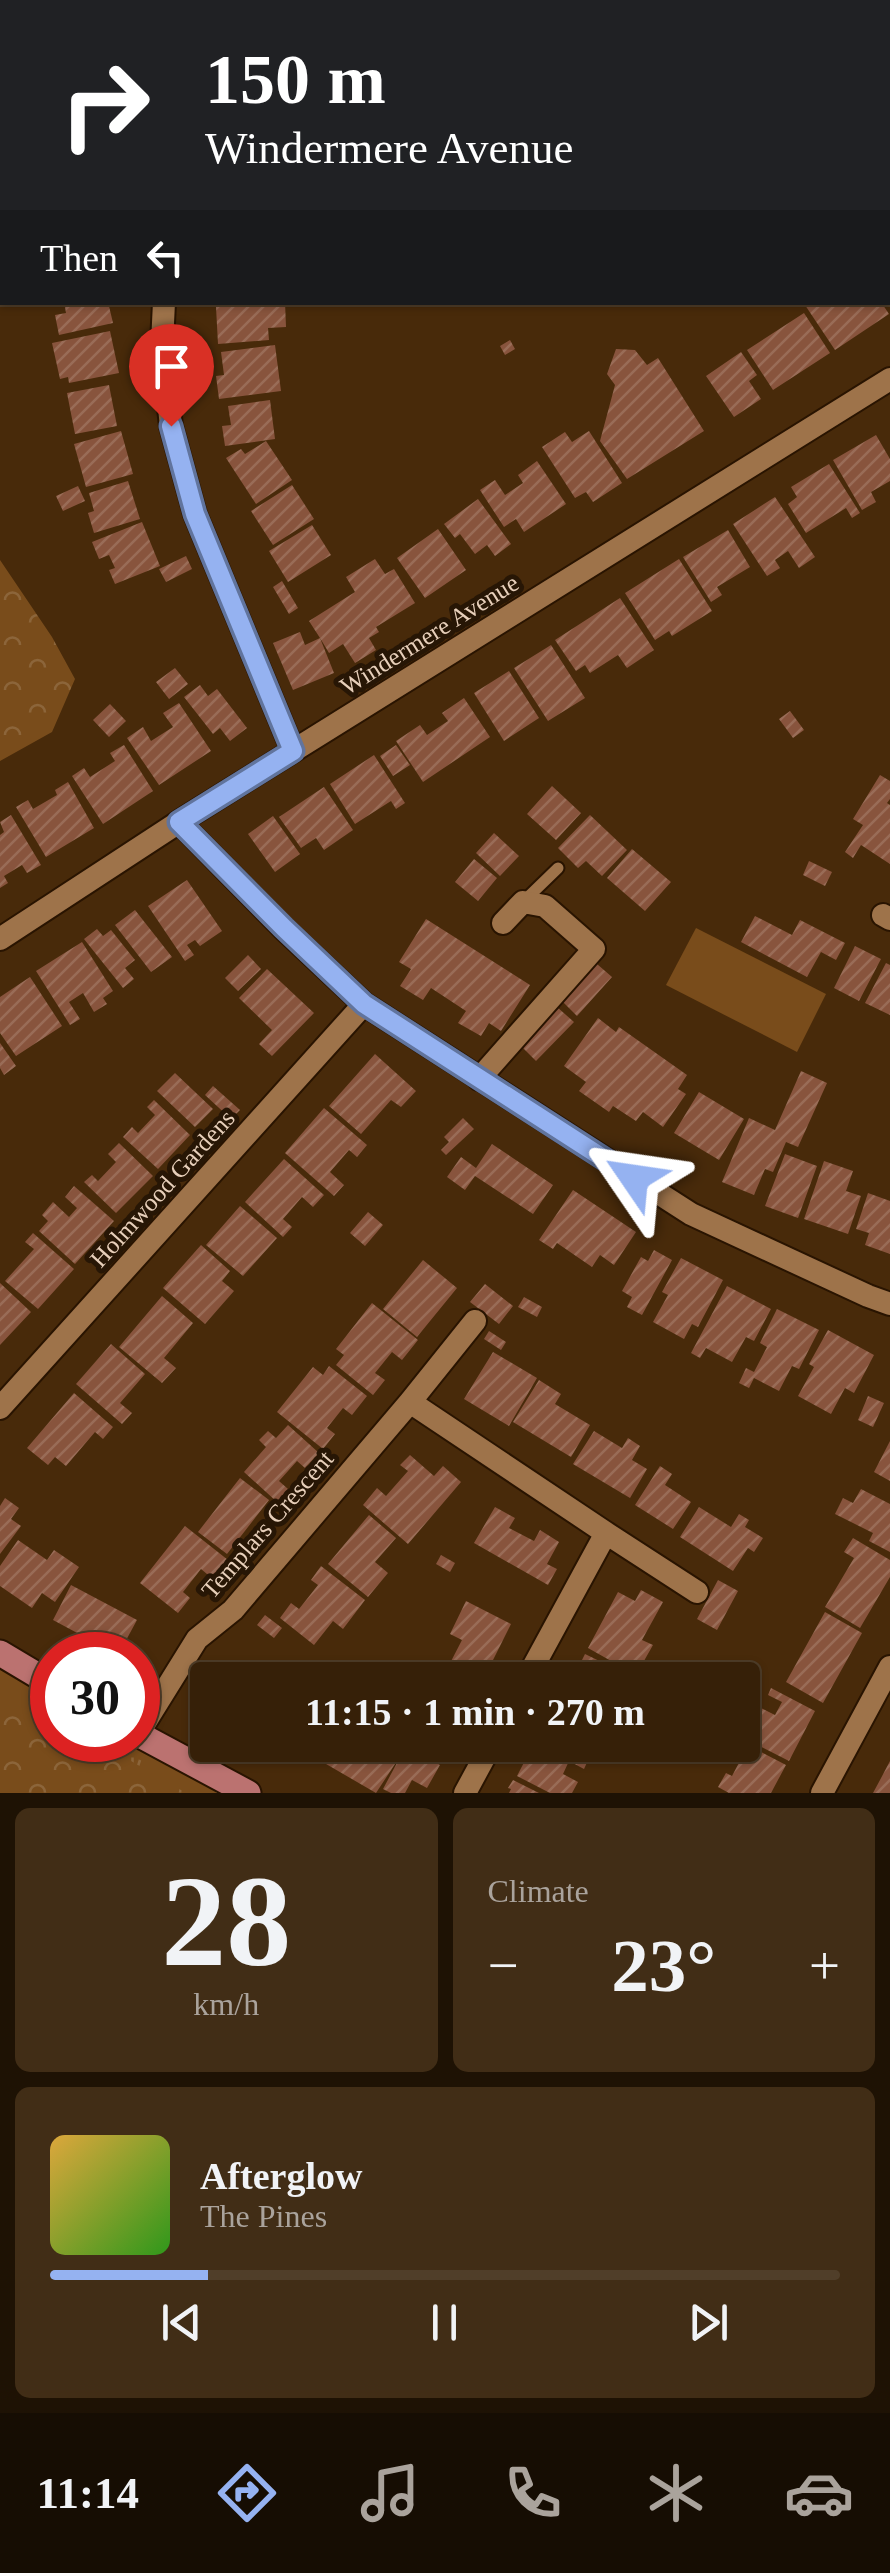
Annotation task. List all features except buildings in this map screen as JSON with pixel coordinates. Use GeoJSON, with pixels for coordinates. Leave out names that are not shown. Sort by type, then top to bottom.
{"type":"FeatureCollection","features":[{"type":"Feature","properties":{"kind":"main road"},"geometry":{"type":"LineString","coordinates":[[0,1653],[30,1671]]}},
{"type":"Feature","properties":{"kind":"main road"},"geometry":{"type":"LineString","coordinates":[[160,1746],[248,1793]]}},
{"type":"Feature","properties":{"kind":"street"},"geometry":{"type":"LineString","coordinates":[[164,305],[162,344],[171,426],[195,514],[293,751]]}},
{"type":"Feature","properties":{"kind":"street","name":"Windermere Avenue"},"geometry":{"type":"LineString","coordinates":[[0,939],[179,822],[890,379]]}},
{"type":"Feature","properties":{"kind":"street"},"geometry":{"type":"LineString","coordinates":[[179,822],[364,1004],[691,1214],[890,1304]]}},
{"type":"Feature","properties":{"kind":"street"},"geometry":{"type":"LineString","coordinates":[[479,1079],[594,949],[545,906],[523,902],[503,923]]}},
{"type":"Feature","properties":{"kind":"street","name":"Holmwood Gardens"},"geometry":{"type":"LineString","coordinates":[[0,1408],[364,1004]]}},
{"type":"Feature","properties":{"kind":"street","name":"Templars Crescent"},"geometry":{"type":"LineString","coordinates":[[160,1699],[197,1639],[233,1610],[475,1321]]}},
{"type":"Feature","properties":{"kind":"street"},"geometry":{"type":"LineString","coordinates":[[410,1402],[697,1592]]}},
{"type":"Feature","properties":{"kind":"street"},"geometry":{"type":"LineString","coordinates":[[536,1662],[606,1533]]}},
{"type":"Feature","properties":{"kind":"street"},"geometry":{"type":"LineString","coordinates":[[822,1793],[890,1667]]}},
{"type":"Feature","properties":{"kind":"street"},"geometry":{"type":"LineString","coordinates":[[465,1793],[482,1762]]}},
{"type":"Feature","properties":{"kind":"lane"},"geometry":{"type":"LineString","coordinates":[[523,902],[558,868]]}},
{"type":"Feature","properties":{"kind":"green space"},"geometry":{"type":"Polygon","coordinates":[[[0,560],[75,679],[52,732],[0,761],[0,560]]]}},
{"type":"Feature","properties":{"kind":"green space"},"geometry":{"type":"Polygon","coordinates":[[[696,928],[826,994],[797,1052],[666,985],[696,928]]]}},
{"type":"Feature","properties":{"kind":"green space"},"geometry":{"type":"Polygon","coordinates":[[[0,1653],[30,1671],[30,1762],[160,1762],[160,1751],[248,1793],[0,1793],[0,1653]]]}},
{"type":"Feature","properties":{"kind":"green space"},"geometry":{"type":"Polygon","coordinates":[[[0,1682],[30,1700],[30,1762],[133,1762],[186,1793],[0,1793],[0,1682]]]}},
{"type":"Feature","properties":{"kind":"route"},"geometry":{"type":"LineString","coordinates":[[171,426],[195,514],[293,751],[179,822],[364,1004],[634,1178]]}}]}
